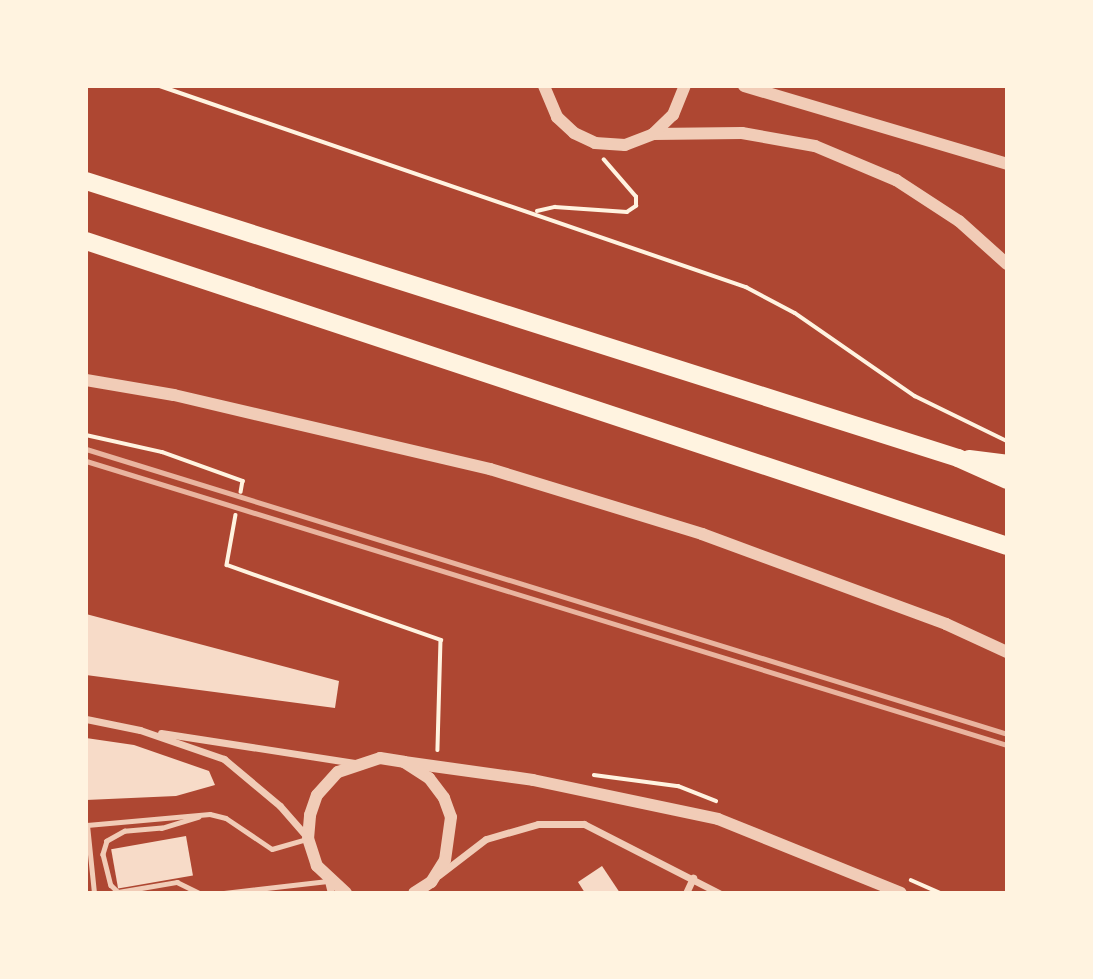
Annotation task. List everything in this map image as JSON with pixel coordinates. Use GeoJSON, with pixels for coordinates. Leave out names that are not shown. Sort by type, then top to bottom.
{"type":"FeatureCollection","features":[{"type":"Feature","properties":{"kind":"highway"},"geometry":{"type":"LineString","coordinates":[[86,181],[958,458],[1007,480]]}},
{"type":"Feature","properties":{"kind":"highway"},"geometry":{"type":"LineString","coordinates":[[86,241],[1007,546]]}},
{"type":"Feature","properties":{"kind":"highway"},"geometry":{"type":"LineString","coordinates":[[958,458],[1007,464]]}},
{"type":"Feature","properties":{"kind":"street"},"geometry":{"type":"LineString","coordinates":[[544,86],[557,117],[574,133],[594,143],[625,145],[653,134],[742,133],[815,146],[896,180],[959,221],[1007,264]]}},
{"type":"Feature","properties":{"kind":"street"},"geometry":{"type":"LineString","coordinates":[[653,134],[673,115],[685,86]]}},
{"type":"Feature","properties":{"kind":"street"},"geometry":{"type":"LineString","coordinates":[[744,86],[1007,164]]}},
{"type":"Feature","properties":{"kind":"street"},"geometry":{"type":"LineString","coordinates":[[992,160],[1007,173]]}},
{"type":"Feature","properties":{"kind":"street"},"geometry":{"type":"LineString","coordinates":[[86,380],[174,395],[490,469],[702,534],[946,624],[1007,652]]}},
{"type":"Feature","properties":{"kind":"street"},"geometry":{"type":"LineString","coordinates":[[86,719],[140,730],[355,763]]}},
{"type":"Feature","properties":{"kind":"street"},"geometry":{"type":"LineString","coordinates":[[140,730],[224,759],[280,806],[308,839],[317,866],[329,887],[346,893]]}},
{"type":"Feature","properties":{"kind":"street"},"geometry":{"type":"LineString","coordinates":[[308,839],[310,815],[317,795],[338,772],[355,763],[380,758],[533,780],[718,819],[901,893]]}},
{"type":"Feature","properties":{"kind":"street"},"geometry":{"type":"LineString","coordinates":[[404,762],[429,778],[444,797],[451,817],[446,860],[428,887]]}},
{"type":"Feature","properties":{"kind":"street"},"geometry":{"type":"LineString","coordinates":[[414,893],[428,887],[486,839],[538,824],[584,824],[719,893]]}},
{"type":"Feature","properties":{"kind":"street"},"geometry":{"type":"LineString","coordinates":[[686,893],[693,878]]}},
{"type":"Feature","properties":{"kind":"lane"},"geometry":{"type":"LineString","coordinates":[[94,893],[88,825],[210,814],[226,818],[272,849],[308,839]]}},
{"type":"Feature","properties":{"kind":"lane"},"geometry":{"type":"LineString","coordinates":[[200,893],[177,883],[118,892],[111,885],[103,854],[107,841],[125,831],[162,828],[210,814]]}},
{"type":"Feature","properties":{"kind":"lane"},"geometry":{"type":"LineString","coordinates":[[224,893],[329,887]]}},
{"type":"Feature","properties":{"kind":"path"},"geometry":{"type":"LineString","coordinates":[[160,86],[535,212],[746,287],[795,313],[915,396],[1007,441]]}},
{"type":"Feature","properties":{"kind":"path"},"geometry":{"type":"LineString","coordinates":[[535,212],[555,207],[627,212],[636,206],[636,197],[609,169],[594,143]]}},
{"type":"Feature","properties":{"kind":"path"},"geometry":{"type":"LineString","coordinates":[[86,435],[162,452],[243,481],[240,492]]}},
{"type":"Feature","properties":{"kind":"path"},"geometry":{"type":"LineString","coordinates":[[236,515],[227,565],[441,640],[438,752]]}},
{"type":"Feature","properties":{"kind":"shaded area"},"geometry":{"type":"Polygon","coordinates":[[[86,86],[1007,86],[1007,893],[86,893],[86,86]]]}},
{"type":"Feature","properties":{"kind":"building"},"geometry":{"type":"Polygon","coordinates":[[[86,614],[339,681],[335,708],[86,675],[86,614]]]}},
{"type":"Feature","properties":{"kind":"building"},"geometry":{"type":"Polygon","coordinates":[[[86,738],[134,745],[209,771],[215,785],[176,796],[86,800],[86,738]]]}},
{"type":"Feature","properties":{"kind":"building"},"geometry":{"type":"Polygon","coordinates":[[[186,836],[193,875],[118,889],[111,849],[186,836]]]}},
{"type":"Feature","properties":{"kind":"building"},"geometry":{"type":"Polygon","coordinates":[[[602,866],[620,893],[585,893],[578,882],[602,866]]]}},
{"type":"Feature","properties":{"kind":"railway"},"geometry":{"type":"LineString","coordinates":[[86,449],[1007,734]]}},
{"type":"Feature","properties":{"kind":"railway"},"geometry":{"type":"LineString","coordinates":[[86,461],[1007,745]]}}]}
